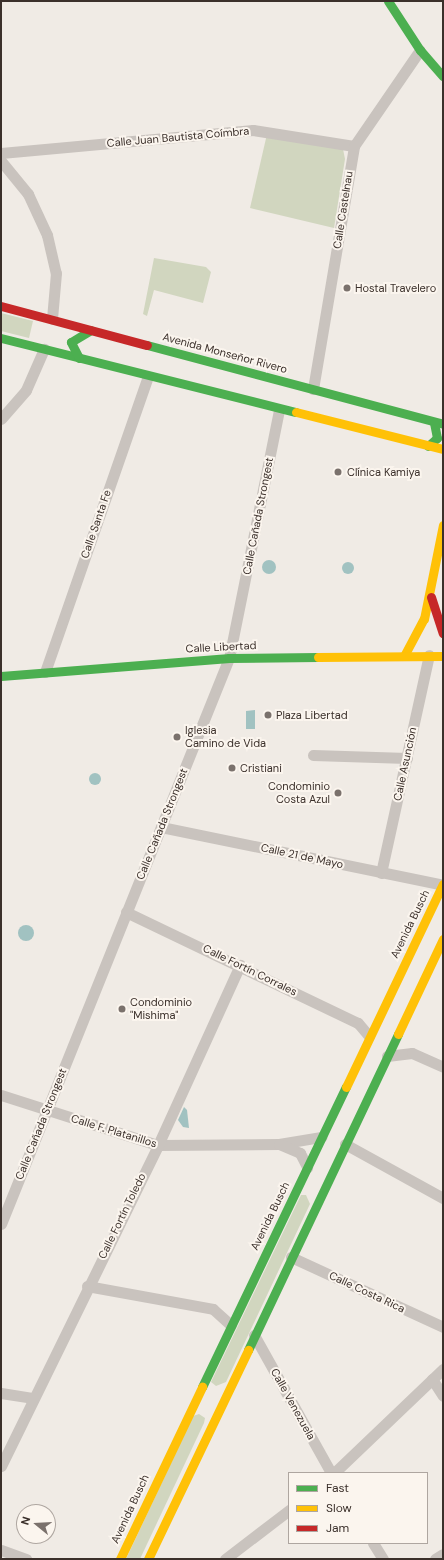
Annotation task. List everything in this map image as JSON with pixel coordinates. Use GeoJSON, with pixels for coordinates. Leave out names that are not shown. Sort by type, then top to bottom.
{"type":"FeatureCollection","features":[{"type":"Feature","properties":{"kind":"main road"},"geometry":{"type":"LineString","coordinates":[[388,1],[420,50],[443,76]]}},
{"type":"Feature","properties":{"kind":"main road","name":"Avenida Monseñor Rivero"},"geometry":{"type":"LineString","coordinates":[[1,306],[438,423]]}},
{"type":"Feature","properties":{"kind":"main road"},"geometry":{"type":"LineString","coordinates":[[79,358],[72,349],[71,342],[91,330]]}},
{"type":"Feature","properties":{"kind":"main road"},"geometry":{"type":"LineString","coordinates":[[1,338],[279,410],[443,450]]}},
{"type":"Feature","properties":{"kind":"main road"},"geometry":{"type":"LineString","coordinates":[[428,446],[438,438],[438,423]]}},
{"type":"Feature","properties":{"kind":"main road"},"geometry":{"type":"LineString","coordinates":[[405,654],[420,632],[431,592],[443,525]]}},
{"type":"Feature","properties":{"kind":"main road"},"geometry":{"type":"LineString","coordinates":[[431,592],[434,614],[443,633]]}},
{"type":"Feature","properties":{"kind":"main road","name":"Calle Libertad"},"geometry":{"type":"LineString","coordinates":[[1,676],[229,658],[405,654],[429,654],[443,656]]}},
{"type":"Feature","properties":{"kind":"main road","name":"Avenida Busch"},"geometry":{"type":"LineString","coordinates":[[120,1559],[201,1387],[443,885]]}},
{"type":"Feature","properties":{"kind":"main road"},"geometry":{"type":"LineString","coordinates":[[148,1559],[331,1173],[340,1139],[356,1119],[443,939]]}},
{"type":"Feature","properties":{"kind":"main road"},"geometry":{"type":"LineString","coordinates":[[334,1111],[343,1123],[356,1119]]}},
{"type":"Feature","properties":{"kind":"main road"},"geometry":{"type":"LineString","coordinates":[[322,1135],[340,1139]]}},
{"type":"Feature","properties":{"kind":"main road"},"geometry":{"type":"LineString","coordinates":[[307,1167],[317,1177],[331,1173]]}},
{"type":"Feature","properties":{"kind":"main road"},"geometry":{"type":"LineString","coordinates":[[296,1189],[310,1190],[317,1202]]}},
{"type":"Feature","properties":{"kind":"main road"},"geometry":{"type":"LineString","coordinates":[[201,1387],[212,1397],[225,1396]]}},
{"type":"Feature","properties":{"kind":"main road"},"geometry":{"type":"LineString","coordinates":[[190,1410],[205,1410],[213,1422]]}},
{"type":"Feature","properties":{"kind":"street","name":"Calle Castelnau"},"geometry":{"type":"LineString","coordinates":[[313,389],[354,146],[420,50]]}},
{"type":"Feature","properties":{"kind":"street","name":"Calle Juan Bautista Coímbra"},"geometry":{"type":"LineString","coordinates":[[1,153],[253,130],[354,146]]}},
{"type":"Feature","properties":{"kind":"street"},"geometry":{"type":"LineString","coordinates":[[1,161],[28,194],[47,235],[56,273],[52,320]]}},
{"type":"Feature","properties":{"kind":"street"},"geometry":{"type":"LineString","coordinates":[[1,419],[26,390],[44,349]]}},
{"type":"Feature","properties":{"kind":"street","name":"Calle Santa Fe"},"geometry":{"type":"LineString","coordinates":[[45,672],[148,376]]}},
{"type":"Feature","properties":{"kind":"street","name":"Calle Cañada Strongest"},"geometry":{"type":"LineString","coordinates":[[1,1224],[229,658],[279,410]]}},
{"type":"Feature","properties":{"kind":"street","name":"Calle Asunción"},"geometry":{"type":"LineString","coordinates":[[381,873],[429,654]]}},
{"type":"Feature","properties":{"kind":"street"},"geometry":{"type":"LineString","coordinates":[[313,755],[407,758]]}},
{"type":"Feature","properties":{"kind":"street","name":"Calle 21 de Mayo"},"geometry":{"type":"LineString","coordinates":[[160,827],[443,885]]}},
{"type":"Feature","properties":{"kind":"street","name":"Calle Fortín Corrales"},"geometry":{"type":"LineString","coordinates":[[126,912],[240,965],[358,1023],[370,1036]]}},
{"type":"Feature","properties":{"kind":"street","name":"Calle Fortín Toledo"},"geometry":{"type":"LineString","coordinates":[[1,1466],[158,1145],[240,965]]}},
{"type":"Feature","properties":{"kind":"street"},"geometry":{"type":"LineString","coordinates":[[387,1056],[412,1053],[443,1067]]}},
{"type":"Feature","properties":{"kind":"street","name":"Calle F. Platanillos"},"geometry":{"type":"LineString","coordinates":[[1,1095],[158,1145],[279,1144],[322,1135]]}},
{"type":"Feature","properties":{"kind":"street"},"geometry":{"type":"LineString","coordinates":[[340,1139],[443,1198]]}},
{"type":"Feature","properties":{"kind":"street","name":"Calle F. Platanillos"},"geometry":{"type":"LineString","coordinates":[[279,1144],[300,1153],[307,1167]]}},
{"type":"Feature","properties":{"kind":"street","name":"Calle Costa Rica"},"geometry":{"type":"LineString","coordinates":[[291,1257],[443,1327]]}},
{"type":"Feature","properties":{"kind":"street"},"geometry":{"type":"LineString","coordinates":[[88,1286],[213,1309],[231,1325]]}},
{"type":"Feature","properties":{"kind":"street","name":"Calle Venezuela"},"geometry":{"type":"LineString","coordinates":[[254,1335],[331,1472]]}},
{"type":"Feature","properties":{"kind":"street"},"geometry":{"type":"LineString","coordinates":[[333,1472],[443,1368]]}},
{"type":"Feature","properties":{"kind":"street"},"geometry":{"type":"LineString","coordinates":[[432,1379],[443,1396]]}},
{"type":"Feature","properties":{"kind":"street"},"geometry":{"type":"LineString","coordinates":[[1,1393],[34,1398]]}},
{"type":"Feature","properties":{"kind":"street"},"geometry":{"type":"LineString","coordinates":[[225,1559],[288,1511]]}},
{"type":"Feature","properties":{"kind":"street"},"geometry":{"type":"LineString","coordinates":[[374,1544],[383,1559]]}},
{"type":"Feature","properties":{"kind":"street"},"geometry":{"type":"LineString","coordinates":[[1,1550],[26,1559]]}},
{"type":"Feature","properties":{"kind":"street"},"geometry":{"type":"LineString","coordinates":[[435,1559],[443,1554]]}},
{"type":"Feature","properties":{"kind":"green space"},"geometry":{"type":"Polygon","coordinates":[[[267,134],[343,149],[345,159],[334,228],[250,208],[267,134]]]}},
{"type":"Feature","properties":{"kind":"green space"},"geometry":{"type":"Polygon","coordinates":[[[154,258],[206,267],[211,272],[203,303],[154,290],[147,316],[143,314],[154,258]]]}},
{"type":"Feature","properties":{"kind":"green space"},"geometry":{"type":"Polygon","coordinates":[[[1,313],[33,321],[29,338],[1,331],[1,313]]]}},
{"type":"Feature","properties":{"kind":"green space"},"geometry":{"type":"Polygon","coordinates":[[[301,1195],[306,1195],[310,1204],[226,1382],[216,1386],[211,1382],[301,1195]]]}},
{"type":"Feature","properties":{"kind":"green space"},"geometry":{"type":"Polygon","coordinates":[[[199,1414],[205,1418],[204,1423],[140,1559],[126,1559],[193,1416],[199,1414]]]}},
{"type":"Feature","properties":{"kind":"water"},"geometry":{"type":"Polygon","coordinates":[[[269,560],[274,562],[276,567],[274,572],[269,574],[264,572],[262,567],[264,562],[269,560]]]}},
{"type":"Feature","properties":{"kind":"water"},"geometry":{"type":"Polygon","coordinates":[[[348,562],[352,564],[354,568],[352,572],[348,574],[344,572],[342,568],[344,564],[348,562]]]}},
{"type":"Feature","properties":{"kind":"water"},"geometry":{"type":"Polygon","coordinates":[[[255,710],[255,729],[246,729],[246,711],[255,710]]]}},
{"type":"Feature","properties":{"kind":"water"},"geometry":{"type":"Polygon","coordinates":[[[93,773],[97,773],[101,779],[97,785],[93,785],[89,781],[89,777],[93,773]]]}},
{"type":"Feature","properties":{"kind":"water"},"geometry":{"type":"Polygon","coordinates":[[[26,925],[33,930],[34,933],[29,940],[26,941],[19,936],[18,933],[23,926],[26,925]]]}},
{"type":"Feature","properties":{"kind":"water"},"geometry":{"type":"Polygon","coordinates":[[[184,1107],[187,1110],[189,1128],[183,1127],[178,1120],[184,1107]]]}},
{"type":"Feature","properties":{"kind":"traffic: fast"},"geometry":{"type":"LineString","coordinates":[[388,1],[420,50],[443,76]]}},
{"type":"Feature","properties":{"kind":"traffic: fast"},"geometry":{"type":"LineString","coordinates":[[79,358],[71,342],[91,330]]}},
{"type":"Feature","properties":{"kind":"traffic: fast"},"geometry":{"type":"LineString","coordinates":[[1,338],[296,412]]}},
{"type":"Feature","properties":{"kind":"traffic: fast"},"geometry":{"type":"LineString","coordinates":[[147,345],[443,424]]}},
{"type":"Feature","properties":{"kind":"traffic: fast"},"geometry":{"type":"LineString","coordinates":[[428,446],[437,438],[434,422]]}},
{"type":"Feature","properties":{"kind":"traffic: fast"},"geometry":{"type":"LineString","coordinates":[[1,676],[229,658],[318,657]]}},
{"type":"Feature","properties":{"kind":"traffic: fast"},"geometry":{"type":"LineString","coordinates":[[248,1350],[398,1034]]}},
{"type":"Feature","properties":{"kind":"traffic: fast"},"geometry":{"type":"LineString","coordinates":[[202,1387],[346,1087]]}},
{"type":"Feature","properties":{"kind":"traffic: slow"},"geometry":{"type":"LineString","coordinates":[[296,412],[443,449]]}},
{"type":"Feature","properties":{"kind":"traffic: slow"},"geometry":{"type":"LineString","coordinates":[[405,654],[424,619],[443,525]]}},
{"type":"Feature","properties":{"kind":"traffic: slow"},"geometry":{"type":"LineString","coordinates":[[318,657],[443,656]]}},
{"type":"Feature","properties":{"kind":"traffic: slow"},"geometry":{"type":"LineString","coordinates":[[346,1087],[443,884]]}},
{"type":"Feature","properties":{"kind":"traffic: slow"},"geometry":{"type":"LineString","coordinates":[[398,1034],[443,939]]}},
{"type":"Feature","properties":{"kind":"traffic: slow"},"geometry":{"type":"LineString","coordinates":[[148,1559],[248,1350]]}},
{"type":"Feature","properties":{"kind":"traffic: slow"},"geometry":{"type":"LineString","coordinates":[[120,1559],[202,1387]]}},
{"type":"Feature","properties":{"kind":"traffic: jam"},"geometry":{"type":"LineString","coordinates":[[1,306],[147,345]]}},
{"type":"Feature","properties":{"kind":"traffic: jam"},"geometry":{"type":"LineString","coordinates":[[431,597],[443,633]]}},
{"type":"Feature","properties":{"kind":"place","name":"Hostal Travelero"},"geometry":{"type":"Point","coordinates":[347,288]}},
{"type":"Feature","properties":{"kind":"place","name":"Clínica Kamiya"},"geometry":{"type":"Point","coordinates":[338,472]}},
{"type":"Feature","properties":{"kind":"place","name":"Plaza Libertad"},"geometry":{"type":"Point","coordinates":[268,715]}},
{"type":"Feature","properties":{"kind":"place","name":"Iglesia Camino de Vida"},"geometry":{"type":"Point","coordinates":[177,737]}},
{"type":"Feature","properties":{"kind":"place","name":"Cristiani"},"geometry":{"type":"Point","coordinates":[232,768]}},
{"type":"Feature","properties":{"kind":"place","name":"Condominio Costa Azul"},"geometry":{"type":"Point","coordinates":[338,793]}},
{"type":"Feature","properties":{"kind":"place","name":"Condominio \"Mishima\""},"geometry":{"type":"Point","coordinates":[122,1009]}}]}
